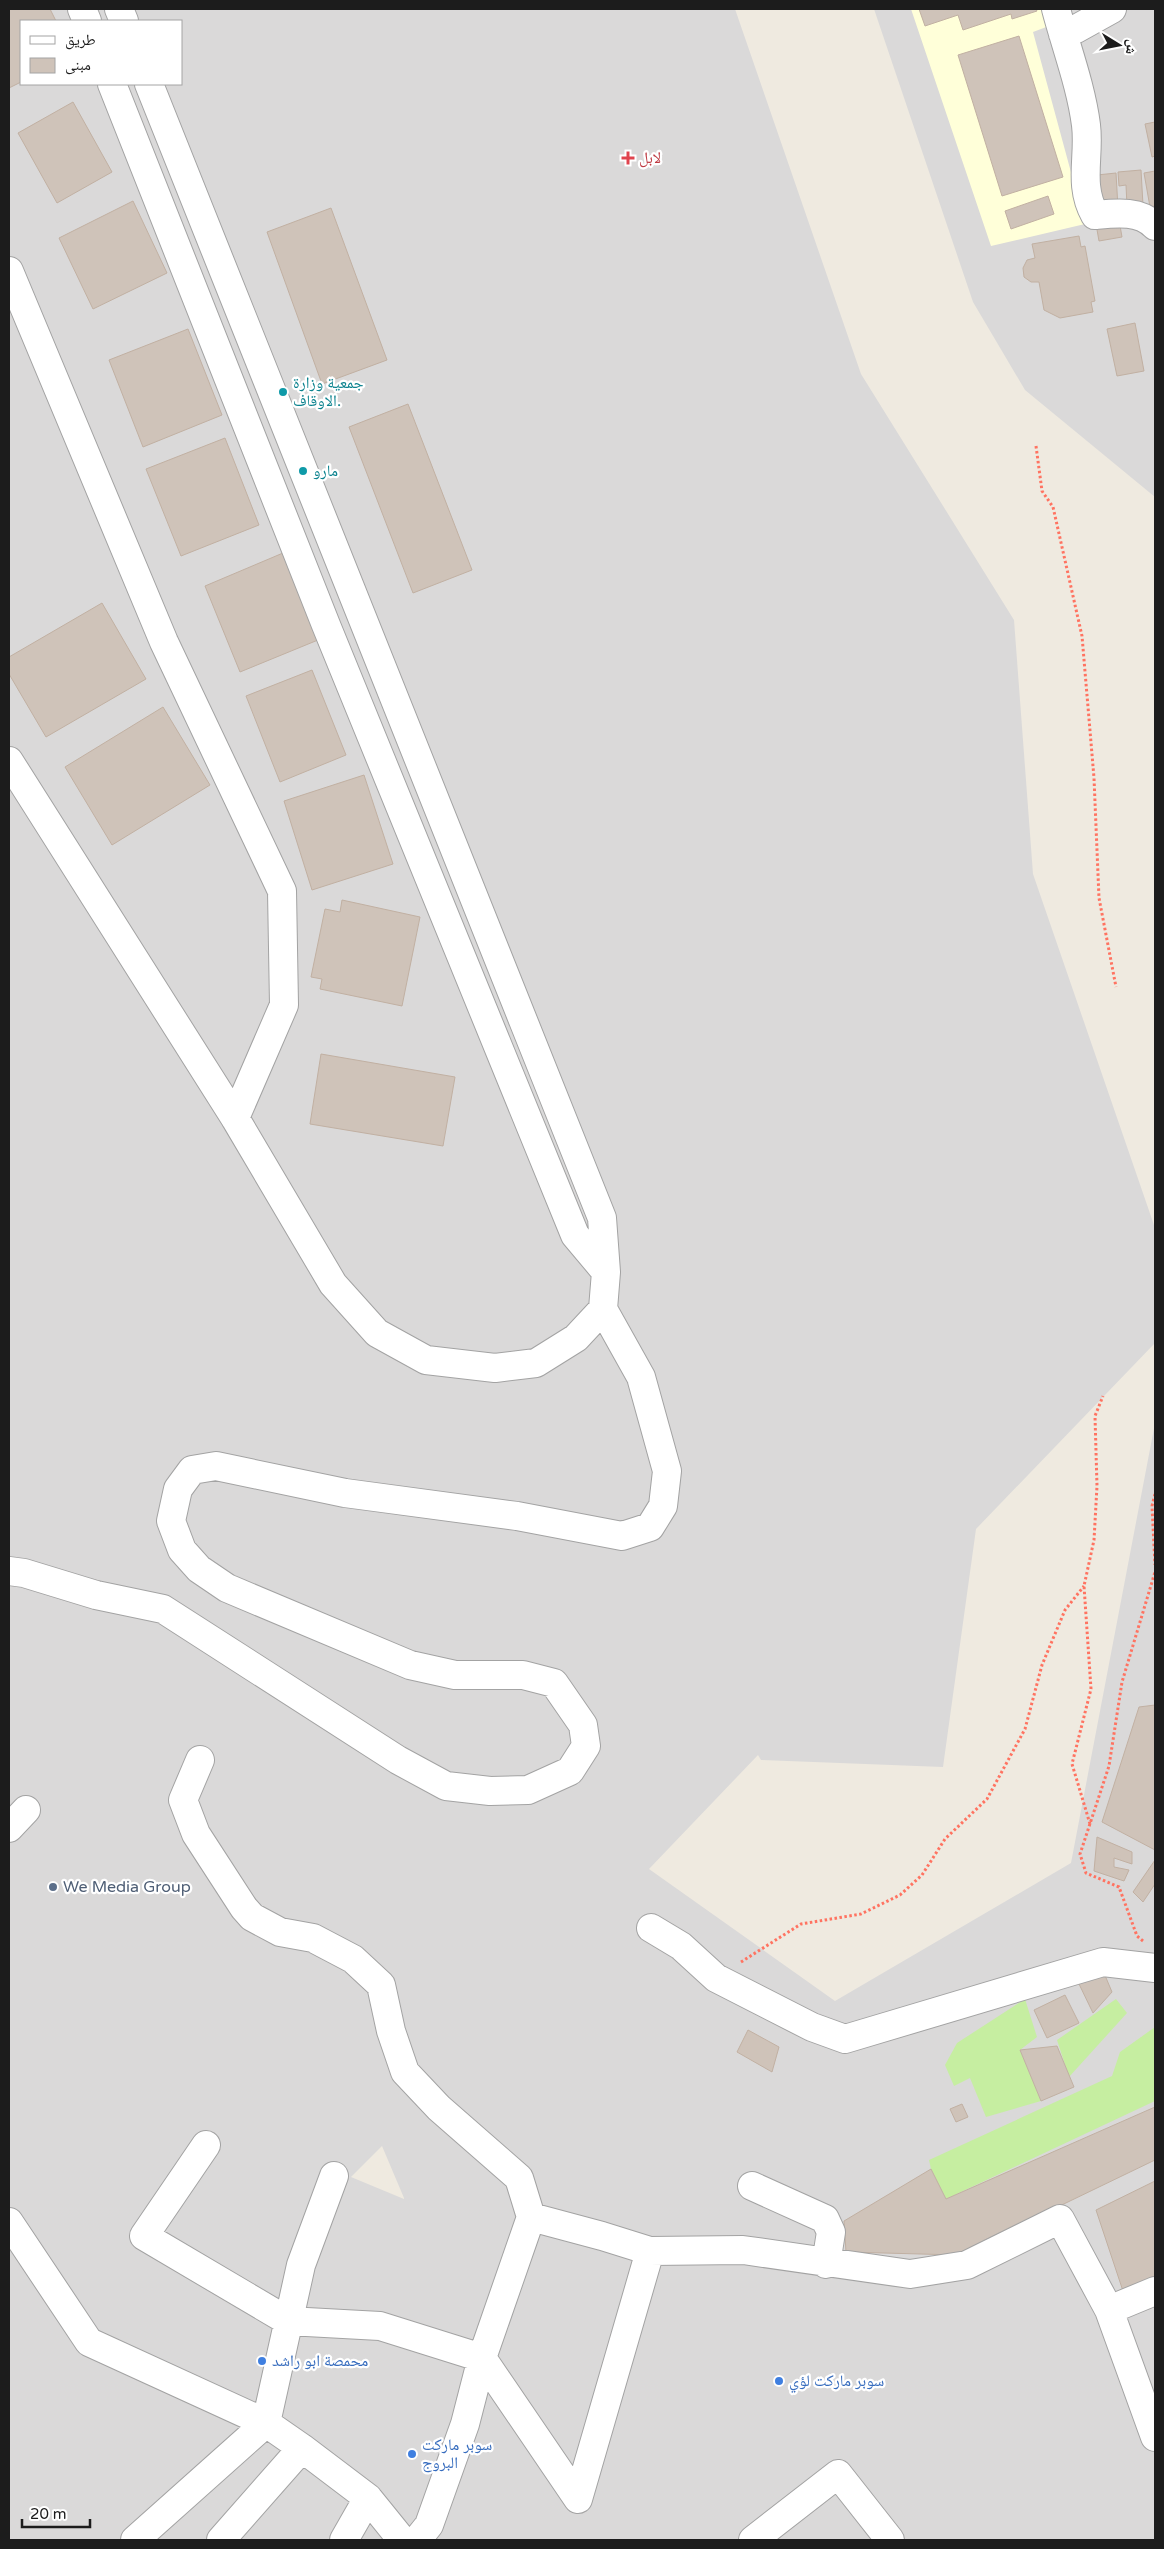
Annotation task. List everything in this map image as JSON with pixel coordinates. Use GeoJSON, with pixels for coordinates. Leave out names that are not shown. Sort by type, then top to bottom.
{"type":"FeatureCollection","features":[{"type":"Feature","properties":{"kind":"street"},"geometry":{"type":"LineString","coordinates":[[1059,21],[1076,29],[1112,9]]}},
{"type":"Feature","properties":{"kind":"street"},"geometry":{"type":"LineString","coordinates":[[1059,21],[1086,126],[1084,182],[1089,205],[1095,215],[1133,214],[1150,220],[1155,226]]}},
{"type":"Feature","properties":{"kind":"street"},"geometry":{"type":"LineString","coordinates":[[112,85],[326,625],[575,1235],[606,1272]]}},
{"type":"Feature","properties":{"kind":"street"},"geometry":{"type":"LineString","coordinates":[[9,1571],[24,1573],[96,1595],[163,1609],[398,1760],[446,1786],[490,1791],[528,1790],[570,1771],[586,1746],[583,1725],[554,1683],[523,1675],[455,1675],[410,1665],[227,1588],[199,1570],[182,1550],[171,1521],[178,1489],[192,1470],[216,1466],[345,1493],[517,1516],[622,1536],[650,1526],[663,1506],[667,1471],[641,1377],[603,1310],[606,1272],[602,1218],[149,85]]}},
{"type":"Feature","properties":{"kind":"street"},"geometry":{"type":"LineString","coordinates":[[9,271],[164,642],[282,891],[284,1005],[235,1118]]}},
{"type":"Feature","properties":{"kind":"street"},"geometry":{"type":"LineString","coordinates":[[9,761],[235,1118],[333,1284],[377,1333],[426,1360],[495,1368],[536,1363],[576,1338],[603,1310]]}},
{"type":"Feature","properties":{"kind":"street"},"geometry":{"type":"LineString","coordinates":[[200,1760],[183,1800],[196,1834],[244,1908],[252,1918],[280,1932],[313,1938],[352,1959],[382,1985],[391,2031],[405,2072],[439,2108],[519,2178],[531,2217],[482,2358],[465,2424],[429,2525],[417,2540]]}},
{"type":"Feature","properties":{"kind":"street"},"geometry":{"type":"LineString","coordinates":[[651,1928],[681,1946],[716,1978],[812,2027],[845,2039],[1102,1962],[1152,1958]]}},
{"type":"Feature","properties":{"kind":"street"},"geometry":{"type":"LineString","coordinates":[[206,2145],[144,2236],[288,2322],[380,2326],[482,2358],[578,2499],[650,2251]]}},
{"type":"Feature","properties":{"kind":"street"},"geometry":{"type":"LineString","coordinates":[[135,2540],[266,2423],[301,2265],[334,2176]]}},
{"type":"Feature","properties":{"kind":"street"},"geometry":{"type":"LineString","coordinates":[[752,2186],[825,2219],[831,2232],[826,2264]]}},
{"type":"Feature","properties":{"kind":"street"},"geometry":{"type":"LineString","coordinates":[[531,2217],[650,2251],[743,2250],[826,2264],[910,2274],[967,2265],[1060,2219],[1109,2310],[1155,2437]]}},
{"type":"Feature","properties":{"kind":"street"},"geometry":{"type":"LineString","coordinates":[[9,2222],[89,2342],[266,2423],[368,2498],[402,2540]]}},
{"type":"Feature","properties":{"kind":"street"},"geometry":{"type":"LineString","coordinates":[[1109,2310],[1155,2291]]}},
{"type":"Feature","properties":{"kind":"street"},"geometry":{"type":"LineString","coordinates":[[221,2540],[302,2448]]}},
{"type":"Feature","properties":{"kind":"street"},"geometry":{"type":"LineString","coordinates":[[753,2540],[838,2474],[890,2540]]}},
{"type":"Feature","properties":{"kind":"street"},"geometry":{"type":"LineString","coordinates":[[344,2540],[368,2498]]}},
{"type":"Feature","properties":{"kind":"path"},"geometry":{"type":"LineString","coordinates":[[1036,446],[1042,491],[1053,507],[1082,636],[1094,778],[1099,898],[1116,987]]}},
{"type":"Feature","properties":{"kind":"path"},"geometry":{"type":"LineString","coordinates":[[1090,1824],[1072,1764],[1091,1689],[1084,1586],[1094,1540],[1097,1486],[1096,1416],[1104,1396]]}},
{"type":"Feature","properties":{"kind":"path"},"geometry":{"type":"LineString","coordinates":[[1155,1494],[1152,1506],[1155,1565]]}},
{"type":"Feature","properties":{"kind":"path"},"geometry":{"type":"LineString","coordinates":[[1152,1958],[1137,1936],[1119,1887],[1086,1874],[1080,1854],[1109,1766],[1122,1682],[1155,1572]]}},
{"type":"Feature","properties":{"kind":"path"},"geometry":{"type":"LineString","coordinates":[[716,1978],[801,1924],[861,1914],[900,1895],[922,1874],[946,1839],[987,1799],[1025,1729],[1042,1665],[1066,1610],[1084,1586]]}},
{"type":"Feature","properties":{"kind":"shaded area"},"geometry":{"type":"Polygon","coordinates":[[[9,9],[735,9],[861,374],[1014,620],[1033,874],[1155,1228],[1155,1343],[976,1529],[943,1767],[761,1760],[758,1755],[649,1869],[835,2001],[1071,1863],[1155,1423],[1155,2540],[9,2540],[9,9]],[[382,2146],[351,2177],[404,2199],[382,2146]]]}},
{"type":"Feature","properties":{"kind":"shaded area"},"geometry":{"type":"Polygon","coordinates":[[[874,9],[1155,9],[1155,497],[1025,390],[973,302],[874,9]]]}},
{"type":"Feature","properties":{"kind":"shaded area"},"geometry":{"type":"Polygon","coordinates":[[[911,9],[1043,9],[1049,26],[1033,32],[1085,224],[991,246],[911,9]]]}},
{"type":"Feature","properties":{"kind":"green space"},"geometry":{"type":"Polygon","coordinates":[[[1025,1999],[1037,2037],[1020,2050],[1041,2101],[986,2117],[970,2078],[954,2086],[945,2065],[957,2043],[1025,1999]]]}},
{"type":"Feature","properties":{"kind":"green space"},"geometry":{"type":"Polygon","coordinates":[[[1116,1999],[1127,2013],[1069,2077],[1057,2040],[1116,1999]]]}},
{"type":"Feature","properties":{"kind":"green space"},"geometry":{"type":"Polygon","coordinates":[[[1155,2027],[1155,2101],[946,2199],[931,2169],[929,2160],[1112,2076],[1120,2052],[1155,2027]]]}},
{"type":"Feature","properties":{"kind":"building"},"geometry":{"type":"Polygon","coordinates":[[[9,9],[50,9],[56,20],[20,20],[20,82],[9,88],[9,9]]]}},
{"type":"Feature","properties":{"kind":"building"},"geometry":{"type":"Polygon","coordinates":[[[919,9],[1036,9],[1037,11],[1012,19],[1011,14],[963,30],[958,15],[925,26],[919,9]]]}},
{"type":"Feature","properties":{"kind":"building"},"geometry":{"type":"Polygon","coordinates":[[[1019,36],[1063,177],[1002,196],[958,55],[1019,36]]]}},
{"type":"Feature","properties":{"kind":"building"},"geometry":{"type":"Polygon","coordinates":[[[73,102],[112,172],[57,203],[18,133],[73,102]]]}},
{"type":"Feature","properties":{"kind":"building"},"geometry":{"type":"Polygon","coordinates":[[[1155,122],[1155,156],[1152,157],[1145,124],[1155,122]]]}},
{"type":"Feature","properties":{"kind":"building"},"geometry":{"type":"Polygon","coordinates":[[[1141,170],[1143,205],[1127,206],[1126,185],[1119,186],[1118,172],[1141,170]]]}},
{"type":"Feature","properties":{"kind":"building"},"geometry":{"type":"Polygon","coordinates":[[[1155,171],[1155,206],[1150,207],[1144,173],[1155,171]]]}},
{"type":"Feature","properties":{"kind":"building"},"geometry":{"type":"Polygon","coordinates":[[[1116,173],[1118,208],[1099,209],[1097,175],[1116,173]]]}},
{"type":"Feature","properties":{"kind":"building"},"geometry":{"type":"Polygon","coordinates":[[[1048,196],[1054,214],[1011,229],[1005,211],[1048,196]]]}},
{"type":"Feature","properties":{"kind":"building"},"geometry":{"type":"Polygon","coordinates":[[[133,201],[167,273],[93,309],[59,238],[133,201]]]}},
{"type":"Feature","properties":{"kind":"building"},"geometry":{"type":"Polygon","coordinates":[[[331,208],[387,360],[322,384],[267,232],[331,208]]]}},
{"type":"Feature","properties":{"kind":"building"},"geometry":{"type":"Polygon","coordinates":[[[1119,220],[1122,237],[1099,241],[1096,224],[1119,220]]]}},
{"type":"Feature","properties":{"kind":"building"},"geometry":{"type":"Polygon","coordinates":[[[1079,236],[1081,247],[1085,246],[1095,301],[1091,302],[1093,312],[1060,318],[1044,310],[1039,282],[1031,282],[1024,277],[1023,268],[1027,260],[1035,258],[1032,244],[1079,236]]]}},
{"type":"Feature","properties":{"kind":"building"},"geometry":{"type":"Polygon","coordinates":[[[1135,323],[1144,371],[1117,376],[1107,329],[1135,323]]]}},
{"type":"Feature","properties":{"kind":"building"},"geometry":{"type":"Polygon","coordinates":[[[188,329],[222,415],[143,447],[109,360],[188,329]]]}},
{"type":"Feature","properties":{"kind":"building"},"geometry":{"type":"Polygon","coordinates":[[[408,404],[472,570],[413,593],[349,427],[408,404]]]}},
{"type":"Feature","properties":{"kind":"building"},"geometry":{"type":"Polygon","coordinates":[[[225,438],[259,525],[181,556],[146,469],[225,438]]]}},
{"type":"Feature","properties":{"kind":"building"},"geometry":{"type":"Polygon","coordinates":[[[283,553],[318,640],[240,672],[205,586],[283,553]]]}},
{"type":"Feature","properties":{"kind":"building"},"geometry":{"type":"Polygon","coordinates":[[[102,603],[146,679],[46,737],[9,674],[9,657],[102,603]]]}},
{"type":"Feature","properties":{"kind":"building"},"geometry":{"type":"Polygon","coordinates":[[[312,670],[346,755],[280,782],[246,696],[312,670]]]}},
{"type":"Feature","properties":{"kind":"building"},"geometry":{"type":"Polygon","coordinates":[[[163,707],[210,785],[112,845],[65,767],[163,707]]]}},
{"type":"Feature","properties":{"kind":"building"},"geometry":{"type":"Polygon","coordinates":[[[364,775],[393,864],[312,890],[284,801],[364,775]]]}},
{"type":"Feature","properties":{"kind":"building"},"geometry":{"type":"Polygon","coordinates":[[[342,900],[420,917],[402,1006],[320,989],[322,979],[311,977],[325,909],[340,912],[342,900]]]}},
{"type":"Feature","properties":{"kind":"building"},"geometry":{"type":"Polygon","coordinates":[[[321,1054],[455,1077],[443,1146],[310,1124],[321,1054]]]}},
{"type":"Feature","properties":{"kind":"building"},"geometry":{"type":"Polygon","coordinates":[[[1155,1705],[1155,1850],[1102,1822],[1139,1707],[1155,1705]]]}},
{"type":"Feature","properties":{"kind":"building"},"geometry":{"type":"Polygon","coordinates":[[[1097,1837],[1132,1852],[1132,1864],[1114,1858],[1114,1867],[1129,1870],[1124,1881],[1094,1871],[1097,1837]]]}},
{"type":"Feature","properties":{"kind":"building"},"geometry":{"type":"Polygon","coordinates":[[[1155,1860],[1155,1884],[1143,1902],[1133,1892],[1155,1860]]]}},
{"type":"Feature","properties":{"kind":"building"},"geometry":{"type":"Polygon","coordinates":[[[1104,1973],[1112,1992],[1093,2013],[1079,1984],[1104,1973]]]}},
{"type":"Feature","properties":{"kind":"building"},"geometry":{"type":"Polygon","coordinates":[[[1065,1995],[1079,2023],[1047,2038],[1034,2010],[1065,1995]]]}},
{"type":"Feature","properties":{"kind":"building"},"geometry":{"type":"Polygon","coordinates":[[[748,2030],[779,2047],[772,2072],[737,2052],[748,2030]]]}},
{"type":"Feature","properties":{"kind":"building"},"geometry":{"type":"Polygon","coordinates":[[[1057,2046],[1074,2087],[1041,2101],[1020,2050],[1057,2046]]]}},
{"type":"Feature","properties":{"kind":"building"},"geometry":{"type":"Polygon","coordinates":[[[962,2104],[968,2117],[956,2122],[950,2109],[962,2104]]]}},
{"type":"Feature","properties":{"kind":"building"},"geometry":{"type":"Polygon","coordinates":[[[1155,2107],[1155,2160],[958,2255],[846,2252],[844,2221],[931,2169],[946,2199],[1155,2107]]]}},
{"type":"Feature","properties":{"kind":"building"},"geometry":{"type":"Polygon","coordinates":[[[1155,2181],[1155,2279],[1124,2294],[1096,2210],[1155,2181]]]}},
{"type":"Feature","properties":{"kind":"place","name":"لابل"},"geometry":{"type":"Point","coordinates":[628,158]}},
{"type":"Feature","properties":{"kind":"place","name":"جمعية وزارة الاوقاف."},"geometry":{"type":"Point","coordinates":[283,392]}},
{"type":"Feature","properties":{"kind":"place","name":"مارو"},"geometry":{"type":"Point","coordinates":[303,471]}},
{"type":"Feature","properties":{"kind":"place","name":"We Media Group"},"geometry":{"type":"Point","coordinates":[53,1887]}},
{"type":"Feature","properties":{"kind":"place","name":"محمصة ابو راشد"},"geometry":{"type":"Point","coordinates":[262,2361]}},
{"type":"Feature","properties":{"kind":"place","name":"سوبر ماركت لؤي"},"geometry":{"type":"Point","coordinates":[779,2381]}},
{"type":"Feature","properties":{"kind":"place","name":"سوبر ماركت البروج"},"geometry":{"type":"Point","coordinates":[412,2454]}}]}
